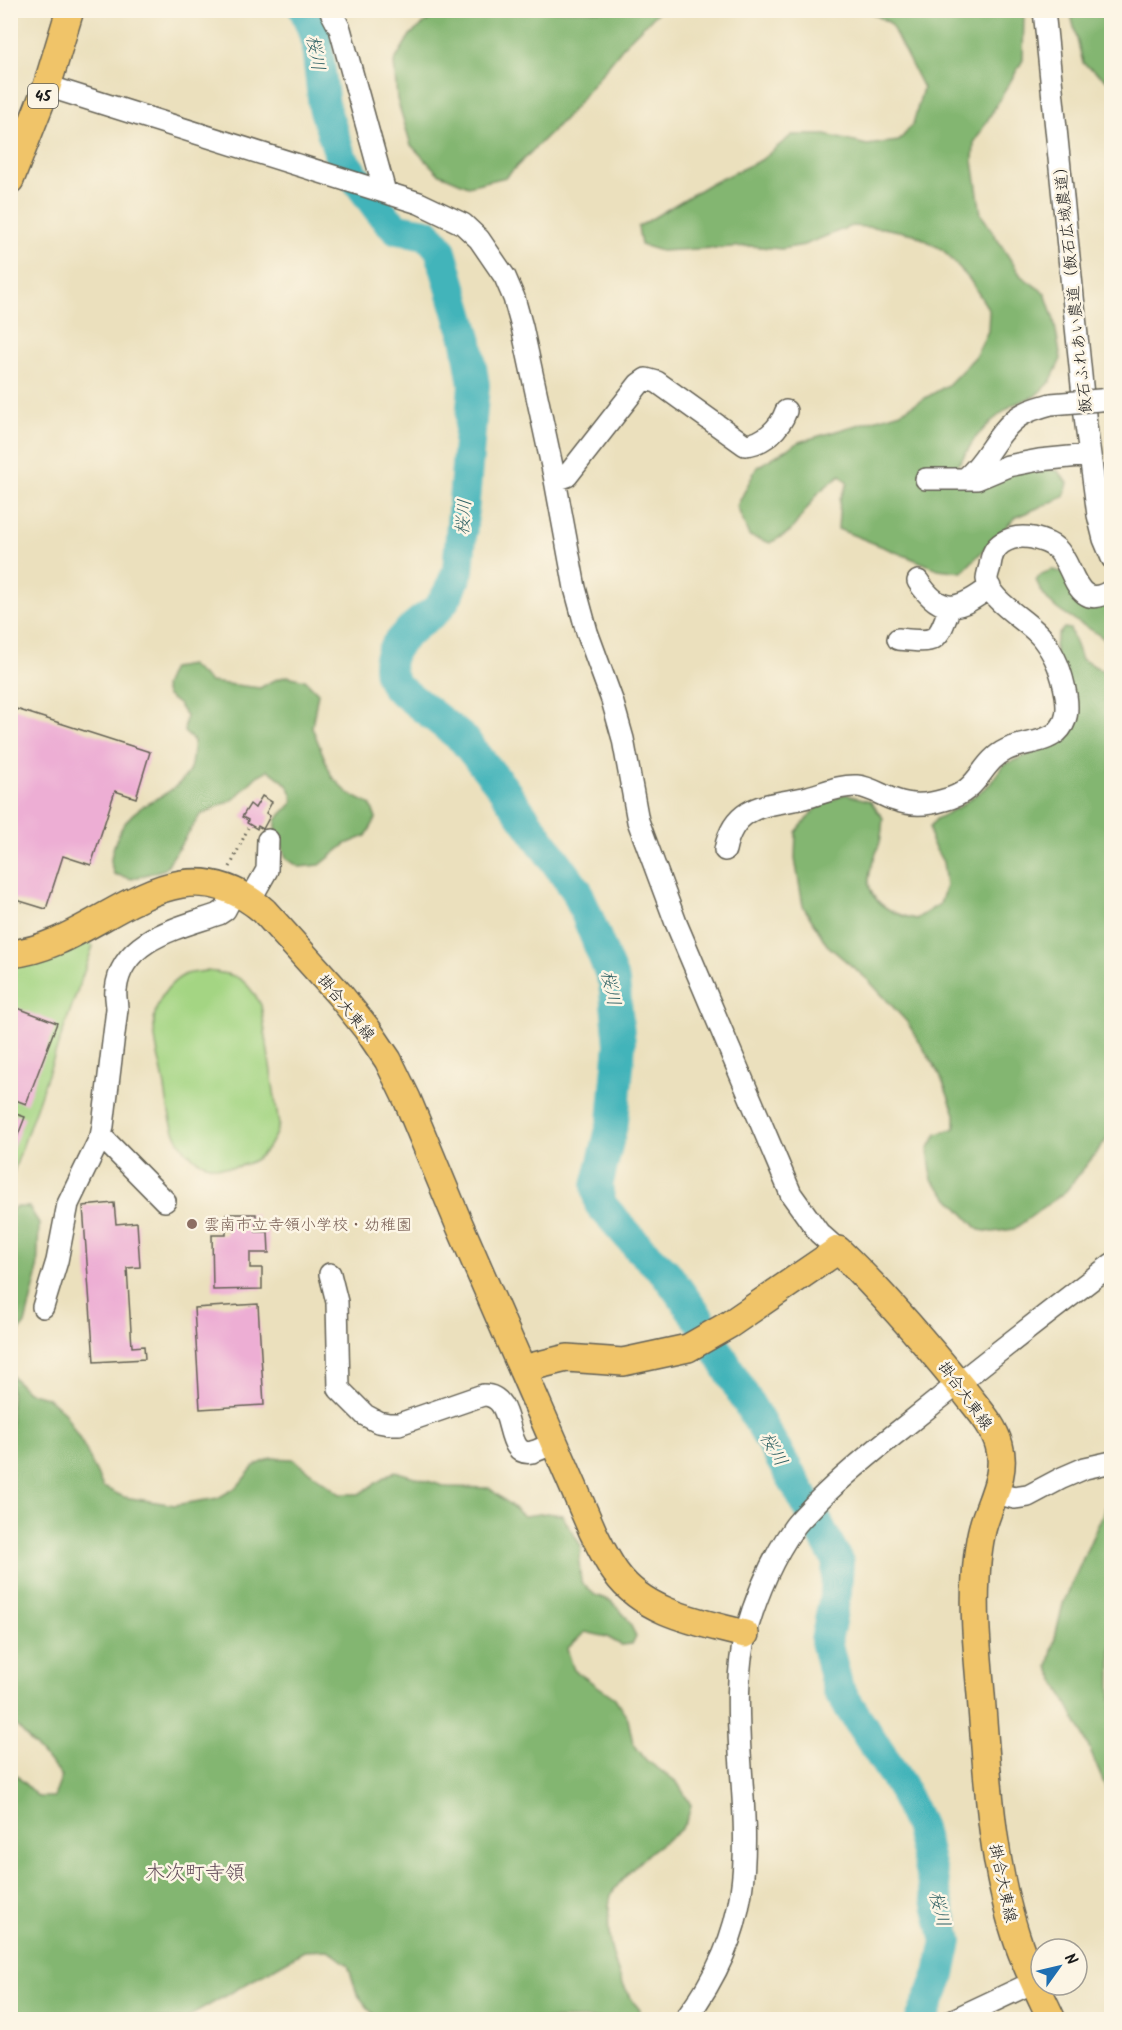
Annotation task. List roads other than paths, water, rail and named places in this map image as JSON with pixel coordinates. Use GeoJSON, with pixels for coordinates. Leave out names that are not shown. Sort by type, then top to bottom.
{"type":"FeatureCollection","features":[{"type":"Feature","properties":{"kind":"main road","name":"45"},"geometry":{"type":"LineString","coordinates":[[10,180],[47,86],[70,10]]}},
{"type":"Feature","properties":{"kind":"main road","name":"掛合大東線"},"geometry":{"type":"LineString","coordinates":[[10,954],[47,946],[144,896],[186,883],[238,887],[264,911],[339,994],[388,1060],[407,1099],[593,1532],[616,1574],[628,1587],[648,1602],[676,1615],[745,1634]]}},
{"type":"Feature","properties":{"kind":"main road"},"geometry":{"type":"LineString","coordinates":[[522,1369],[567,1358],[623,1362],[688,1347],[711,1335],[838,1250]]}},
{"type":"Feature","properties":{"kind":"main road","name":"掛合大東線"},"geometry":{"type":"LineString","coordinates":[[838,1250],[933,1350],[985,1418],[997,1439],[1001,1465],[996,1492],[983,1525],[976,1575],[975,1605],[997,1860],[1016,1936],[1029,1969]]}},
{"type":"Feature","properties":{"kind":"main road","name":"掛合大東線"},"geometry":{"type":"LineString","coordinates":[[1041,1997],[1052,2019]]}},
{"type":"Feature","properties":{"kind":"street"},"geometry":{"type":"LineString","coordinates":[[330,10],[340,29],[380,190]]}},
{"type":"Feature","properties":{"kind":"street","name":"飯石ふれあい農道（飯石広域農道）"},"geometry":{"type":"LineString","coordinates":[[1044,10],[1090,455],[1098,515],[1112,558]]}},
{"type":"Feature","properties":{"kind":"street"},"geometry":{"type":"LineString","coordinates":[[47,86],[419,202],[462,224],[479,239],[505,277],[522,327],[555,480],[575,588],[587,632],[612,700],[623,739],[638,821],[676,923],[791,1194],[819,1233],[838,1250]]}},
{"type":"Feature","properties":{"kind":"street"},"geometry":{"type":"LineString","coordinates":[[555,480],[567,476],[639,384],[646,379],[657,382],[745,445],[756,443],[776,430],[783,422],[786,411]]}},
{"type":"Feature","properties":{"kind":"street"},"geometry":{"type":"LineString","coordinates":[[965,478],[980,466],[1013,421],[1035,409],[1051,404],[1112,399]]}},
{"type":"Feature","properties":{"kind":"street"},"geometry":{"type":"LineString","coordinates":[[926,479],[977,478],[1008,466],[1039,460],[1090,455]]}},
{"type":"Feature","properties":{"kind":"street"},"geometry":{"type":"LineString","coordinates":[[725,850],[734,823],[755,808],[806,798],[831,789],[858,786],[908,804],[927,804],[945,800],[967,790],[995,757],[1007,749],[1044,739],[1059,730],[1067,716],[1067,704],[1062,673],[1057,660],[1034,629],[1000,603],[987,580],[991,558],[996,548],[1004,542],[1014,538],[1039,539],[1062,555],[1084,594],[1095,597],[1112,590]]}},
{"type":"Feature","properties":{"kind":"street"},"geometry":{"type":"LineString","coordinates":[[918,581],[932,599],[950,607],[964,604],[990,587]]}},
{"type":"Feature","properties":{"kind":"street"},"geometry":{"type":"LineString","coordinates":[[898,639],[924,641],[936,637],[940,633],[950,607]]}},
{"type":"Feature","properties":{"kind":"street"},"geometry":{"type":"LineString","coordinates":[[43,1307],[57,1261],[68,1204],[100,1136],[117,1009],[116,990],[127,962],[144,943],[171,930],[225,910],[238,887],[267,870],[268,840]]}},
{"type":"Feature","properties":{"kind":"street"},"geometry":{"type":"LineString","coordinates":[[100,1136],[165,1201]]}},
{"type":"Feature","properties":{"kind":"street"},"geometry":{"type":"LineString","coordinates":[[685,2019],[713,1977],[726,1949],[736,1921],[743,1890],[745,1831],[738,1710],[745,1634],[775,1557],[796,1524],[871,1452],[1112,1264]]}},
{"type":"Feature","properties":{"kind":"street"},"geometry":{"type":"LineString","coordinates":[[330,1274],[338,1311],[339,1389],[365,1415],[378,1422],[399,1424],[483,1395],[490,1395],[500,1400],[514,1443],[520,1450],[533,1452],[554,1442]]}},
{"type":"Feature","properties":{"kind":"street"},"geometry":{"type":"LineString","coordinates":[[996,1492],[1014,1498],[1028,1496],[1077,1471],[1112,1462]]}},
{"type":"Feature","properties":{"kind":"street"},"geometry":{"type":"LineString","coordinates":[[953,2019],[1029,1984]]}},
{"type":"Feature","properties":{"kind":"waterway","name":"桜川"},"geometry":{"type":"LineString","coordinates":[[305,10],[316,37],[324,107],[341,158],[383,215],[397,229],[427,234],[440,249],[467,342],[474,385],[458,570],[442,603],[398,643],[390,659],[391,677],[397,687],[463,739],[501,786],[577,891],[614,982],[620,1044],[613,1121],[597,1186],[600,1204],[640,1249],[665,1272],[699,1319],[798,1488],[838,1562],[836,1591],[826,1641],[838,1689],[901,1786],[920,1828],[947,1941],[940,1974],[921,2020]]}},
{"type":"Feature","properties":{"kind":"place","name":"雲南市立寺領小学校・幼稚園"},"geometry":{"type":"Point","coordinates":[192,1224]}},
{"type":"Feature","properties":{"kind":"district","name":"木次町寺領"},"geometry":{"type":"Point","coordinates":[195,1872]}}]}
